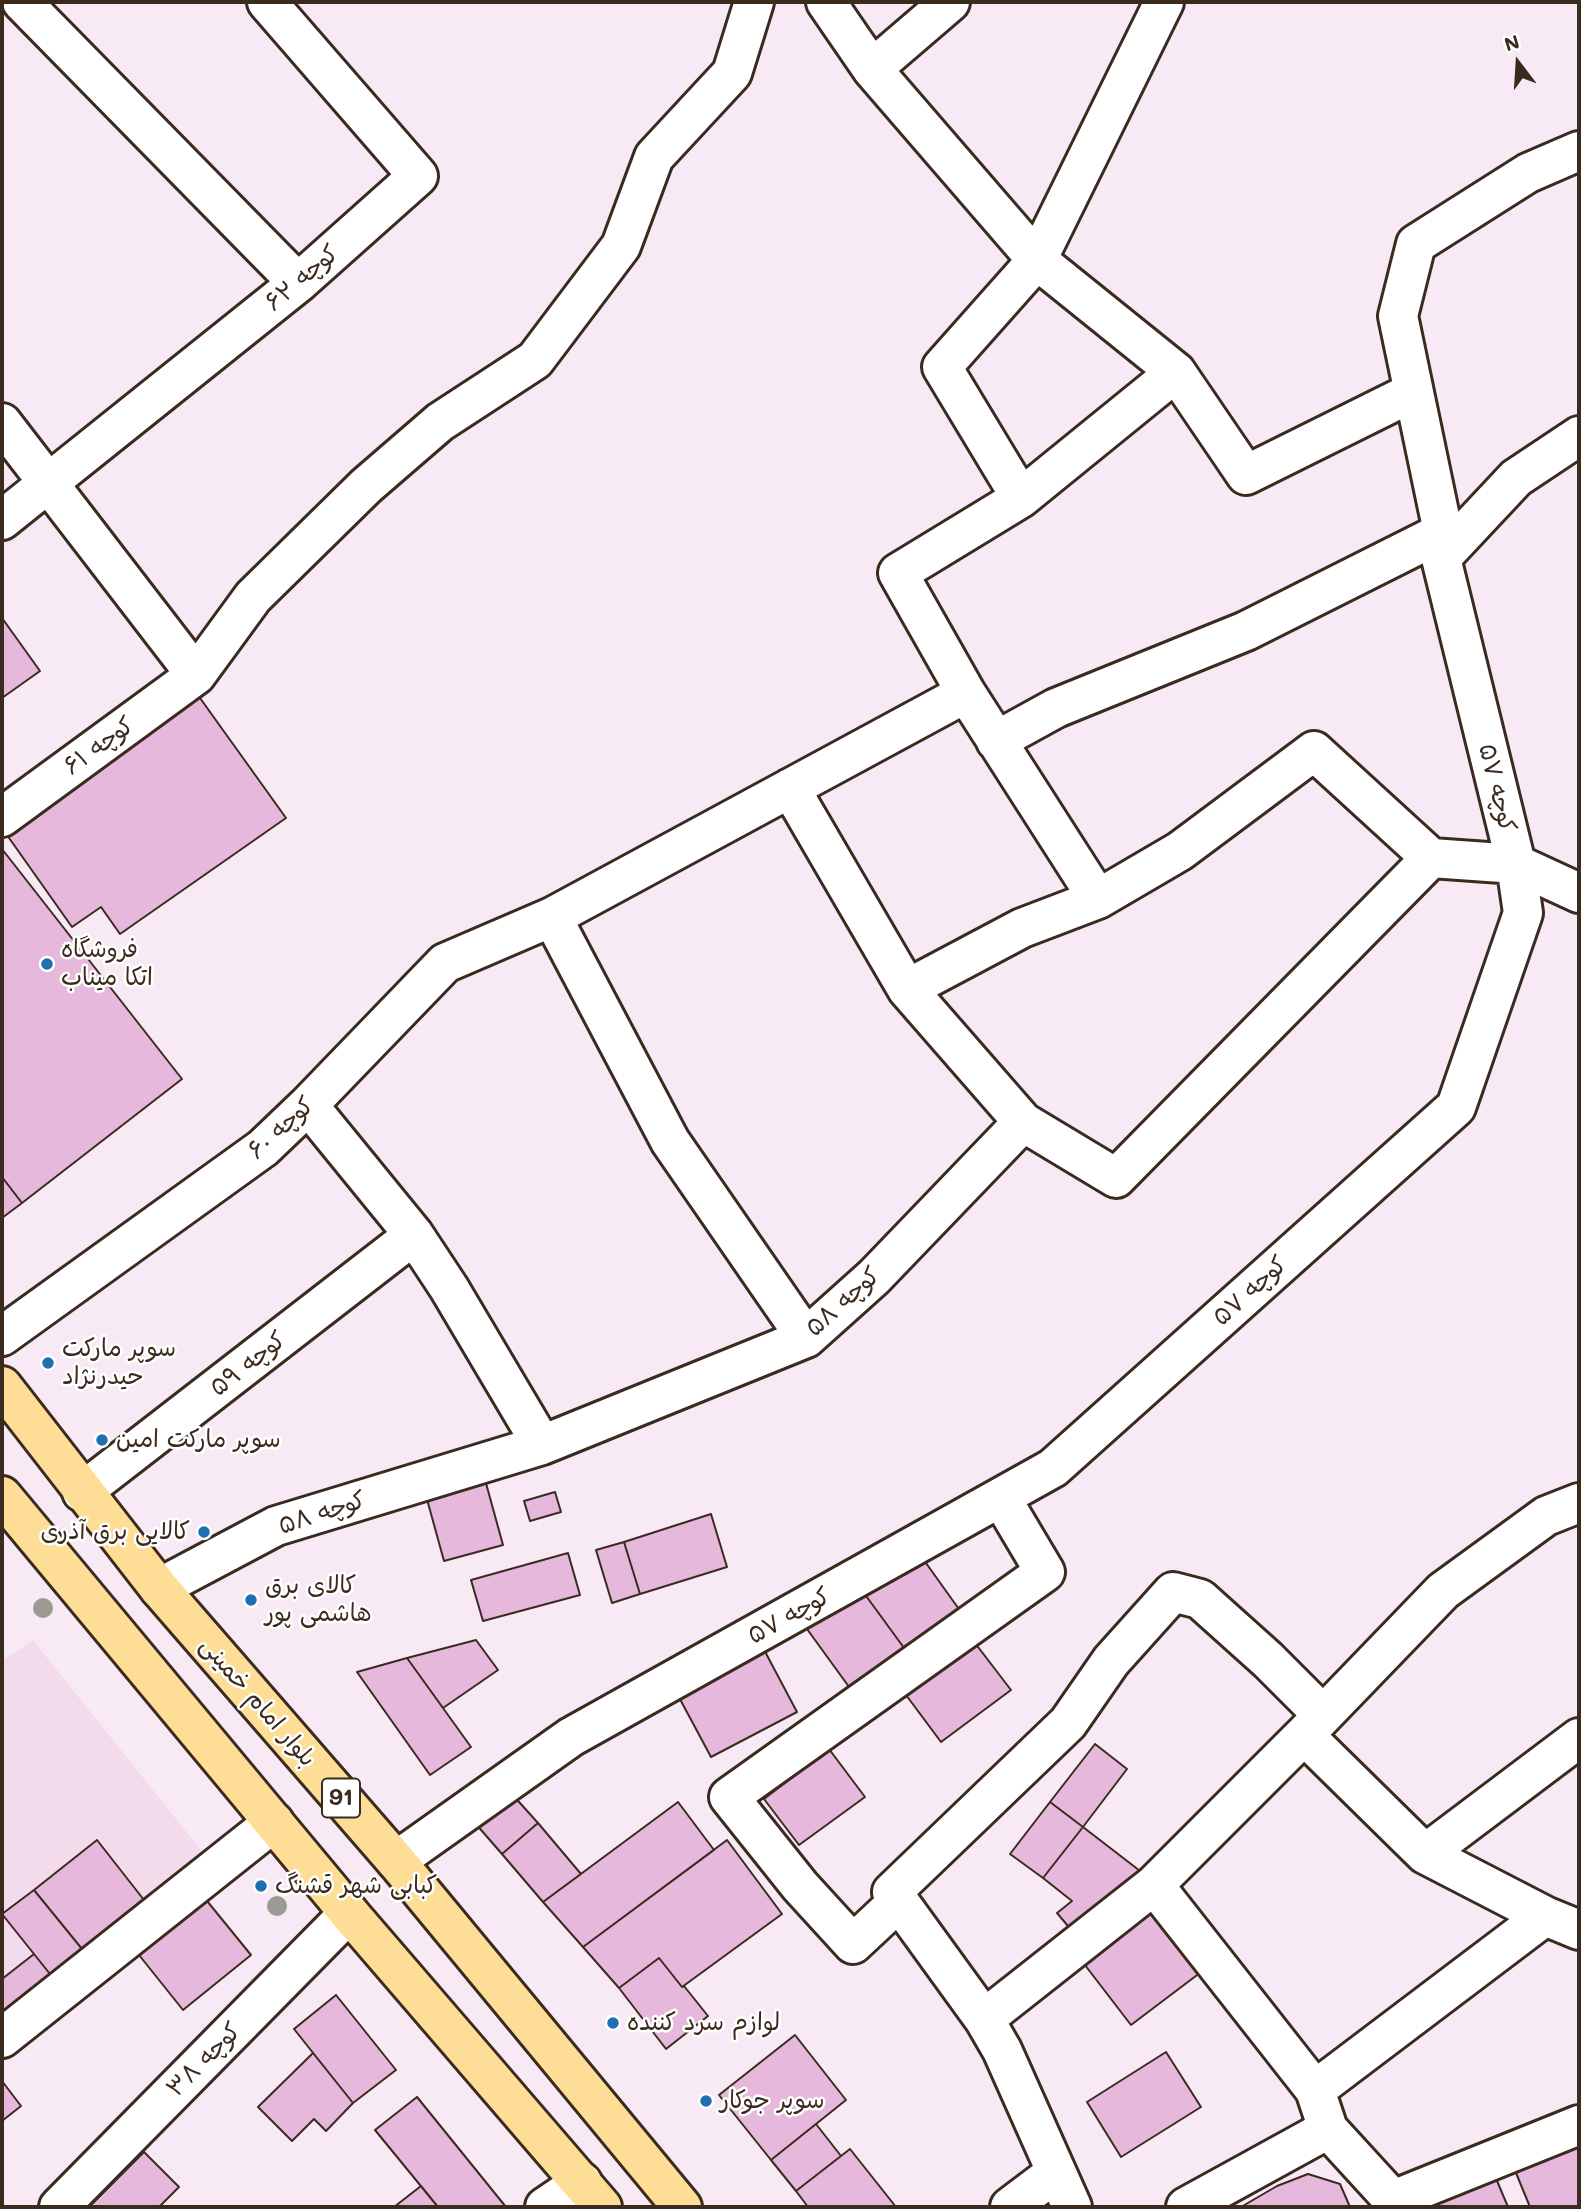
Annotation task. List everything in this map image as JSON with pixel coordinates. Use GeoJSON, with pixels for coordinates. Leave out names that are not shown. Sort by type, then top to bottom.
{"type":"FeatureCollection","features":[{"type":"Feature","properties":{"kind":"main road","name":"بلوار امام خمینی"},"geometry":{"type":"LineString","coordinates":[[2,1386],[159,1588],[396,1861],[682,2207]]}},
{"type":"Feature","properties":{"kind":"main road"},"geometry":{"type":"LineString","coordinates":[[2,1496],[349,1913],[592,2195]]}},
{"type":"Feature","properties":{"kind":"street"},"geometry":{"type":"LineString","coordinates":[[22,2],[298,284]]}},
{"type":"Feature","properties":{"kind":"street","name":"کوچه ۶۲"},"geometry":{"type":"LineString","coordinates":[[2,520],[298,284],[418,176],[267,2]]}},
{"type":"Feature","properties":{"kind":"street","name":"کوچه ۶۱"},"geometry":{"type":"LineString","coordinates":[[2,817],[196,675],[253,597],[366,486],[440,422],[535,360],[621,246],[654,158],[732,73],[754,2]]}},
{"type":"Feature","properties":{"kind":"street"},"geometry":{"type":"LineString","coordinates":[[826,2],[872,69],[1037,260],[1176,372],[1246,475],[1413,393]]}},
{"type":"Feature","properties":{"kind":"street"},"geometry":{"type":"LineString","coordinates":[[872,69],[950,2]]}},
{"type":"Feature","properties":{"kind":"street"},"geometry":{"type":"LineString","coordinates":[[1021,498],[942,367],[1037,260],[1164,2]]}},
{"type":"Feature","properties":{"kind":"street","name":"کوچه ۵۷"},"geometry":{"type":"LineString","coordinates":[[396,1861],[571,1737],[1054,1468],[1456,1107],[1523,914],[1516,864],[1442,545],[1398,316],[1416,244],[1528,173],[1579,151]]}},
{"type":"Feature","properties":{"kind":"street"},"geometry":{"type":"LineString","coordinates":[[1098,899],[966,693],[898,573],[1021,498],[1176,372]]}},
{"type":"Feature","properties":{"kind":"street"},"geometry":{"type":"LineString","coordinates":[[2,422],[196,675]]}},
{"type":"Feature","properties":{"kind":"street"},"geometry":{"type":"LineString","coordinates":[[996,741],[1056,708],[1246,631],[1442,545],[1516,478],[1579,436]]}},
{"type":"Feature","properties":{"kind":"street","name":"کوچه ۶۰"},"geometry":{"type":"LineString","coordinates":[[2,1336],[263,1148],[444,963],[552,917],[966,693]]}},
{"type":"Feature","properties":{"kind":"street"},"geometry":{"type":"LineString","coordinates":[[907,989],[1022,929],[1098,899],[1180,851],[1314,751],[1431,858],[1516,864],[1579,893]]}},
{"type":"Feature","properties":{"kind":"street"},"geometry":{"type":"LineString","coordinates":[[790,788],[907,989],[1023,1122],[1116,1178],[1431,858]]}},
{"type":"Feature","properties":{"kind":"street"},"geometry":{"type":"LineString","coordinates":[[552,917],[670,1141],[806,1338]]}},
{"type":"Feature","properties":{"kind":"street"},"geometry":{"type":"LineString","coordinates":[[308,1105],[414,1235],[542,1444]]}},
{"type":"Feature","properties":{"kind":"street","name":"کوچه ۵۸"},"geometry":{"type":"LineString","coordinates":[[159,1588],[276,1526],[542,1444],[806,1338],[874,1277],[1023,1122]]}},
{"type":"Feature","properties":{"kind":"street","name":"کوچه ۵۹"},"geometry":{"type":"LineString","coordinates":[[82,1492],[414,1235]]}},
{"type":"Feature","properties":{"kind":"street"},"geometry":{"type":"LineString","coordinates":[[899,1901],[853,1944],[800,1886],[730,1797],[1045,1573],[1001,1498]]}},
{"type":"Feature","properties":{"kind":"street"},"geometry":{"type":"LineString","coordinates":[[984,2019],[1154,1885],[1443,1591],[1546,1516],[1579,1503]]}},
{"type":"Feature","properties":{"kind":"street"},"geometry":{"type":"LineString","coordinates":[[1072,2207],[1002,2050],[984,2019],[892,1892],[1068,1723],[1111,1661],[1173,1592],[1200,1599],[1268,1660],[1313,1725],[1425,1854],[1562,1923],[1315,2090]]}},
{"type":"Feature","properties":{"kind":"street"},"geometry":{"type":"LineString","coordinates":[[1425,1854],[1579,1738]]}},
{"type":"Feature","properties":{"kind":"street"},"geometry":{"type":"LineString","coordinates":[[2,2038],[274,1822]]}},
{"type":"Feature","properties":{"kind":"street"},"geometry":{"type":"LineString","coordinates":[[1154,1885],[1315,2090],[1328,2129],[1393,2200],[1579,2125]]}},
{"type":"Feature","properties":{"kind":"street","name":"کوچه ۳۸"},"geometry":{"type":"LineString","coordinates":[[59,2207],[349,1913]]}},
{"type":"Feature","properties":{"kind":"street"},"geometry":{"type":"LineString","coordinates":[[1186,2207],[1328,2129]]}},
{"type":"Feature","properties":{"kind":"street"},"geometry":{"type":"LineString","coordinates":[[1010,2207],[1055,2173]]}},
{"type":"Feature","properties":{"kind":"street"},"geometry":{"type":"LineString","coordinates":[[545,2207],[592,2195]]}},
{"type":"Feature","properties":{"kind":"shaded area"},"geometry":{"type":"Polygon","coordinates":[[[33,1640],[205,1855],[2,2015],[2,1661],[33,1640]]]}},
{"type":"Feature","properties":{"kind":"building"},"geometry":{"type":"Polygon","coordinates":[[[2,618],[40,671],[2,698],[2,618]]]}},
{"type":"Feature","properties":{"kind":"building"},"geometry":{"type":"Polygon","coordinates":[[[195,691],[286,818],[120,934],[101,907],[72,927],[2,828],[195,691]]]}},
{"type":"Feature","properties":{"kind":"building","name":"فروشگاه اتکا میناب"},"geometry":{"type":"Polygon","coordinates":[[[2,849],[182,1079],[22,1203],[2,1177],[2,849]]]}},
{"type":"Feature","properties":{"kind":"building"},"geometry":{"type":"Polygon","coordinates":[[[2,1177],[22,1203],[2,1218],[2,1177]]]}},
{"type":"Feature","properties":{"kind":"building"},"geometry":{"type":"Polygon","coordinates":[[[484,1476],[503,1545],[444,1561],[425,1492],[484,1476]]]}},
{"type":"Feature","properties":{"kind":"building"},"geometry":{"type":"Polygon","coordinates":[[[555,1492],[561,1512],[530,1521],[524,1501],[555,1492]]]}},
{"type":"Feature","properties":{"kind":"building"},"geometry":{"type":"Polygon","coordinates":[[[711,1514],[727,1567],[640,1594],[624,1542],[711,1514]]]}},
{"type":"Feature","properties":{"kind":"building"},"geometry":{"type":"Polygon","coordinates":[[[624,1542],[640,1594],[612,1603],[596,1550],[624,1542]]]}},
{"type":"Feature","properties":{"kind":"building"},"geometry":{"type":"Polygon","coordinates":[[[916,1549],[961,1612],[907,1652],[861,1589],[916,1549]]]}},
{"type":"Feature","properties":{"kind":"building"},"geometry":{"type":"Polygon","coordinates":[[[568,1553],[580,1595],[483,1621],[471,1580],[568,1553]]]}},
{"type":"Feature","properties":{"kind":"building"},"geometry":{"type":"Polygon","coordinates":[[[861,1589],[907,1652],[852,1691],[807,1629],[861,1589]]]}},
{"type":"Feature","properties":{"kind":"building"},"geometry":{"type":"Polygon","coordinates":[[[476,1640],[498,1670],[443,1708],[407,1658],[476,1640]]]}},
{"type":"Feature","properties":{"kind":"building"},"geometry":{"type":"Polygon","coordinates":[[[975,1643],[1011,1690],[941,1742],[906,1695],[975,1643]]]}},
{"type":"Feature","properties":{"kind":"building"},"geometry":{"type":"Polygon","coordinates":[[[761,1644],[797,1712],[711,1757],[674,1688],[761,1644]]]}},
{"type":"Feature","properties":{"kind":"building"},"geometry":{"type":"Polygon","coordinates":[[[407,1658],[471,1747],[430,1775],[357,1672],[407,1658]]]}},
{"type":"Feature","properties":{"kind":"building"},"geometry":{"type":"Polygon","coordinates":[[[1095,1744],[1127,1769],[1083,1827],[1050,1802],[1095,1744]]]}},
{"type":"Feature","properties":{"kind":"building"},"geometry":{"type":"Polygon","coordinates":[[[829,1749],[865,1797],[799,1845],[764,1799],[829,1749]]]}},
{"type":"Feature","properties":{"kind":"building"},"geometry":{"type":"Polygon","coordinates":[[[511,1793],[538,1823],[502,1854],[475,1823],[511,1793]]]}},
{"type":"Feature","properties":{"kind":"building"},"geometry":{"type":"Polygon","coordinates":[[[678,1802],[714,1850],[583,1947],[543,1902],[678,1802]]]}},
{"type":"Feature","properties":{"kind":"building"},"geometry":{"type":"Polygon","coordinates":[[[1050,1802],[1083,1827],[1043,1878],[1010,1854],[1050,1802]]]}},
{"type":"Feature","properties":{"kind":"building"},"geometry":{"type":"Polygon","coordinates":[[[538,1823],[581,1874],[543,1902],[502,1854],[538,1823]]]}},
{"type":"Feature","properties":{"kind":"building"},"geometry":{"type":"Polygon","coordinates":[[[1083,1827],[1144,1874],[1073,1932],[1057,1913],[1072,1901],[1043,1878],[1083,1827]]]}},
{"type":"Feature","properties":{"kind":"building"},"geometry":{"type":"Polygon","coordinates":[[[97,1840],[144,1900],[82,1949],[34,1890],[97,1840]]]}},
{"type":"Feature","properties":{"kind":"building"},"geometry":{"type":"Polygon","coordinates":[[[727,1840],[782,1914],[682,1987],[659,1958],[619,1988],[583,1947],[727,1840]]]}},
{"type":"Feature","properties":{"kind":"building"},"geometry":{"type":"Polygon","coordinates":[[[34,1890],[82,1949],[50,1974],[2,1914],[34,1890]]]}},
{"type":"Feature","properties":{"kind":"building"},"geometry":{"type":"Polygon","coordinates":[[[203,1896],[251,1955],[183,2010],[135,1950],[203,1896]]]}},
{"type":"Feature","properties":{"kind":"building"},"geometry":{"type":"Polygon","coordinates":[[[1156,1897],[1209,1966],[1131,2025],[1078,1956],[1156,1897]]]}},
{"type":"Feature","properties":{"kind":"building"},"geometry":{"type":"Polygon","coordinates":[[[34,1954],[50,1974],[2,2012],[2,1979],[34,1954]]]}},
{"type":"Feature","properties":{"kind":"building"},"geometry":{"type":"Polygon","coordinates":[[[659,1958],[708,2016],[666,2049],[619,1988],[659,1958]]]}},
{"type":"Feature","properties":{"kind":"building"},"geometry":{"type":"Polygon","coordinates":[[[336,1995],[396,2070],[353,2103],[294,2029],[336,1995]]]}},
{"type":"Feature","properties":{"kind":"building"},"geometry":{"type":"Polygon","coordinates":[[[795,2035],[846,2100],[771,2160],[719,2095],[795,2035]]]}},
{"type":"Feature","properties":{"kind":"building"},"geometry":{"type":"Polygon","coordinates":[[[1166,2052],[1201,2107],[1121,2157],[1087,2102],[1166,2052]]]}},
{"type":"Feature","properties":{"kind":"building"},"geometry":{"type":"Polygon","coordinates":[[[313,2053],[353,2103],[326,2131],[314,2119],[292,2141],[258,2107],[313,2053]]]}},
{"type":"Feature","properties":{"kind":"building"},"geometry":{"type":"Polygon","coordinates":[[[2,2081],[21,2106],[2,2121],[2,2081]]]}},
{"type":"Feature","properties":{"kind":"building"},"geometry":{"type":"Polygon","coordinates":[[[417,2097],[506,2207],[438,2207],[375,2130],[417,2097]]]}},
{"type":"Feature","properties":{"kind":"building"},"geometry":{"type":"Polygon","coordinates":[[[816,2124],[841,2156],[796,2191],[771,2160],[816,2124]]]}},
{"type":"Feature","properties":{"kind":"building"},"geometry":{"type":"Polygon","coordinates":[[[1579,2141],[1579,2207],[1530,2207],[1514,2168],[1579,2141]]]}},
{"type":"Feature","properties":{"kind":"building"},"geometry":{"type":"Polygon","coordinates":[[[850,2149],[896,2207],[808,2207],[796,2191],[850,2149]]]}},
{"type":"Feature","properties":{"kind":"building"},"geometry":{"type":"Polygon","coordinates":[[[144,2152],[179,2187],[159,2207],[89,2207],[144,2152]]]}},
{"type":"Feature","properties":{"kind":"building"},"geometry":{"type":"Polygon","coordinates":[[[1308,2174],[1340,2184],[1350,2207],[1241,2207],[1277,2186],[1308,2174]]]}},
{"type":"Feature","properties":{"kind":"building"},"geometry":{"type":"Polygon","coordinates":[[[1495,2176],[1508,2207],[1418,2207],[1495,2176]]]}},
{"type":"Feature","properties":{"kind":"building"},"geometry":{"type":"Polygon","coordinates":[[[421,2186],[438,2207],[394,2207],[421,2186]]]}},
{"type":"Feature","properties":{"kind":"place","name":"فروشگاه اتکا میناب"},"geometry":{"type":"Point","coordinates":[47,964]}},
{"type":"Feature","properties":{"kind":"place","name":"سوپر مارکت حیدرنژاد"},"geometry":{"type":"Point","coordinates":[48,1363]}},
{"type":"Feature","properties":{"kind":"place","name":"سوپر مارکت امین"},"geometry":{"type":"Point","coordinates":[102,1440]}},
{"type":"Feature","properties":{"kind":"place","name":"کالایی برق آذری"},"geometry":{"type":"Point","coordinates":[204,1532]}},
{"type":"Feature","properties":{"kind":"place","name":"کالای برق هاشمی پور"},"geometry":{"type":"Point","coordinates":[251,1600]}},
{"type":"Feature","properties":{"kind":"place","name":"کبابی شهر قشنگ"},"geometry":{"type":"Point","coordinates":[261,1886]}},
{"type":"Feature","properties":{"kind":"place","name":"لوازم سرد کننده"},"geometry":{"type":"Point","coordinates":[613,2023]}},
{"type":"Feature","properties":{"kind":"place","name":"سوپر جوکار"},"geometry":{"type":"Point","coordinates":[706,2101]}}]}
